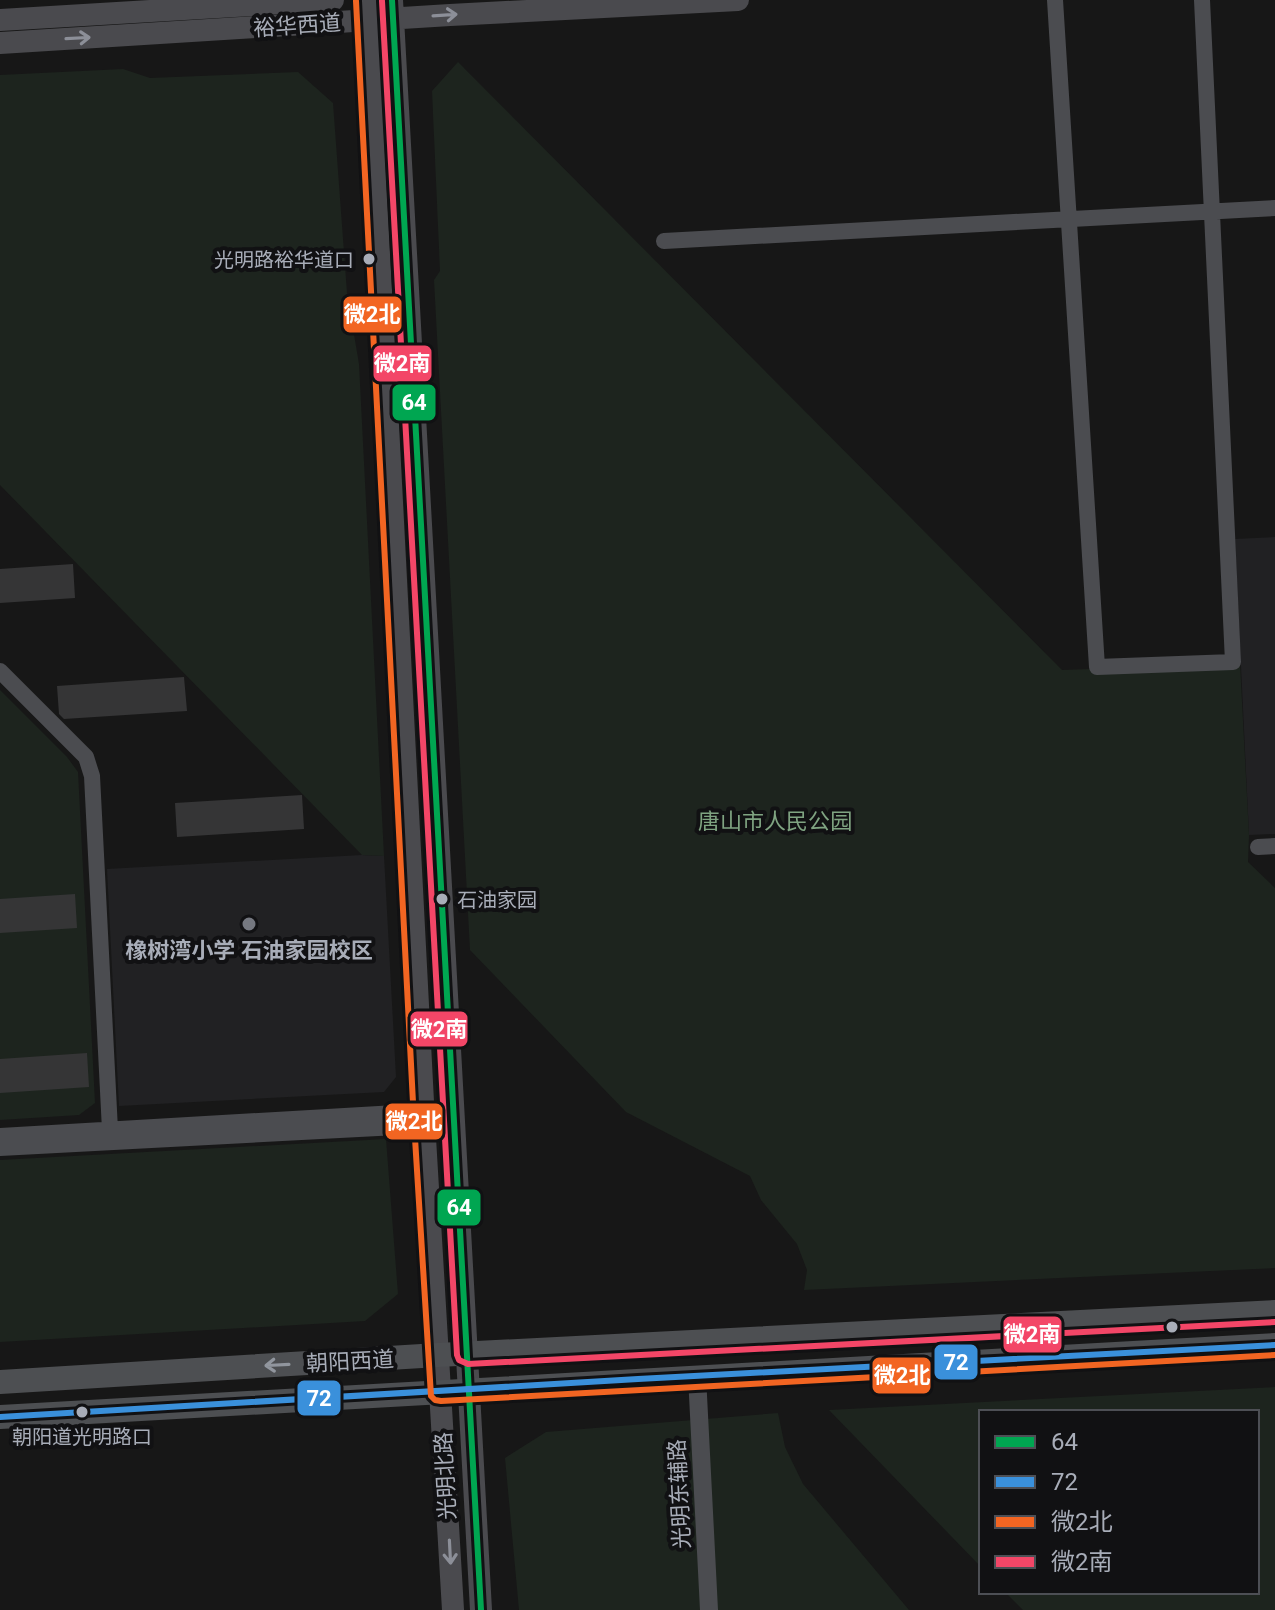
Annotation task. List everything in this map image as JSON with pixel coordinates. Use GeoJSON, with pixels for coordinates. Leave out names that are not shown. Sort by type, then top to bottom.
{"type":"FeatureCollection","features":[{"type":"Feature","properties":{"kind":"main road","name":"裕华西道"},"geometry":{"type":"LineString","coordinates":[[0,20],[333,0]]}},
{"type":"Feature","properties":{"kind":"main road","name":"裕华西道"},"geometry":{"type":"LineString","coordinates":[[0,43],[367,10],[738,0]]}},
{"type":"Feature","properties":{"kind":"main road","name":"光明北路"},"geometry":{"type":"LineString","coordinates":[[393,9],[481,1610]]}},
{"type":"Feature","properties":{"kind":"main road","name":"光明北路"},"geometry":{"type":"LineString","coordinates":[[367,10],[424,1121],[453,1610]]}},
{"type":"Feature","properties":{"kind":"main road","name":"朝阳西道"},"geometry":{"type":"LineString","coordinates":[[0,1382],[438,1355],[1275,1312]]}},
{"type":"Feature","properties":{"kind":"main road","name":"朝阳西道"},"geometry":{"type":"LineString","coordinates":[[0,1417],[1275,1345]]}},
{"type":"Feature","properties":{"kind":"street"},"geometry":{"type":"LineString","coordinates":[[1055,0],[1097,667],[1233,662],[1202,0]]}},
{"type":"Feature","properties":{"kind":"street"},"geometry":{"type":"LineString","coordinates":[[664,241],[1275,208]]}},
{"type":"Feature","properties":{"kind":"street"},"geometry":{"type":"LineString","coordinates":[[0,671],[86,757],[92,776],[110,1130]]}},
{"type":"Feature","properties":{"kind":"street"},"geometry":{"type":"LineString","coordinates":[[0,1136],[396,1113],[424,1121]]}},
{"type":"Feature","properties":{"kind":"street"},"geometry":{"type":"LineString","coordinates":[[0,1148],[397,1127],[424,1121]]}},
{"type":"Feature","properties":{"kind":"street","name":"光明东辅路"},"geometry":{"type":"LineString","coordinates":[[697,1376],[709,1610]]}},
{"type":"Feature","properties":{"kind":"shaded area"},"geometry":{"type":"Polygon","coordinates":[[[1275,537],[1275,834],[1249,835],[1235,539],[1275,537]]]}},
{"type":"Feature","properties":{"kind":"shaded area","name":"橡树湾小学 石油家园校区"},"geometry":{"type":"Polygon","coordinates":[[[384,856],[396,1077],[384,1092],[119,1106],[107,869],[384,856]]]}},
{"type":"Feature","properties":{"kind":"green space","name":"唐山市人民公园"},"geometry":{"type":"Polygon","coordinates":[[[458,62],[1062,670],[1240,664],[1248,862],[1275,888],[1275,1268],[804,1290],[807,1270],[797,1244],[761,1200],[750,1176],[626,1112],[470,950],[434,280],[440,271],[432,91],[458,62]]]}},
{"type":"Feature","properties":{"kind":"green space"},"geometry":{"type":"Polygon","coordinates":[[[123,69],[150,78],[298,72],[333,103],[347,293],[359,364],[384,856],[362,855],[0,485],[0,75],[123,69]]]}},
{"type":"Feature","properties":{"kind":"green space"},"geometry":{"type":"Polygon","coordinates":[[[0,690],[78,772],[95,1103],[79,1115],[0,1120],[0,690]]]}},
{"type":"Feature","properties":{"kind":"green space"},"geometry":{"type":"Polygon","coordinates":[[[386,1139],[398,1294],[365,1321],[0,1342],[0,1160],[386,1139]]]}},
{"type":"Feature","properties":{"kind":"green space"},"geometry":{"type":"Polygon","coordinates":[[[1275,1387],[1275,1610],[1023,1610],[1007,1594],[1259,1594],[1259,1410],[979,1410],[979,1565],[829,1410],[1275,1387]]]}},
{"type":"Feature","properties":{"kind":"green space"},"geometry":{"type":"Polygon","coordinates":[[[778,1413],[785,1447],[803,1484],[909,1610],[519,1610],[505,1458],[546,1432],[778,1413]]]}},
{"type":"Feature","properties":{"kind":"building"},"geometry":{"type":"Polygon","coordinates":[[[73,564],[75,598],[0,603],[0,569],[73,564]]]}},
{"type":"Feature","properties":{"kind":"building"},"geometry":{"type":"Polygon","coordinates":[[[184,677],[187,711],[64,719],[59,714],[57,686],[184,677]]]}},
{"type":"Feature","properties":{"kind":"building"},"geometry":{"type":"Polygon","coordinates":[[[302,795],[304,829],[177,837],[175,803],[302,795]]]}},
{"type":"Feature","properties":{"kind":"building"},"geometry":{"type":"Polygon","coordinates":[[[75,894],[77,928],[0,933],[0,899],[75,894]]]}},
{"type":"Feature","properties":{"kind":"building"},"geometry":{"type":"Polygon","coordinates":[[[87,1053],[89,1087],[0,1093],[0,1059],[87,1053]]]}},
{"type":"Feature","properties":{"kind":"transit line","name":"64"},"geometry":{"type":"LineString","coordinates":[[392,0],[481,1610]]}},
{"type":"Feature","properties":{"kind":"transit line","name":"微2北"},"geometry":{"type":"LineString","coordinates":[[356,1],[431,1396],[441,1401],[1275,1355]]}},
{"type":"Feature","properties":{"kind":"transit line","name":"微2南"},"geometry":{"type":"LineString","coordinates":[[382,1],[459,1360],[468,1364],[1275,1322]]}},
{"type":"Feature","properties":{"kind":"transit line","name":"72"},"geometry":{"type":"LineString","coordinates":[[0,1417],[1275,1345]]}},
{"type":"Feature","properties":{"kind":"place","name":"光明路裕华道口"},"geometry":{"type":"Point","coordinates":[369,259]}},
{"type":"Feature","properties":{"kind":"place","name":"石油家园"},"geometry":{"type":"Point","coordinates":[442,899]}},
{"type":"Feature","properties":{"kind":"place","name":"橡树湾小学 石油家园校区"},"geometry":{"type":"Point","coordinates":[249,924]}},
{"type":"Feature","properties":{"kind":"place","name":"朝阳道光明路口"},"geometry":{"type":"Point","coordinates":[82,1412]}}]}
